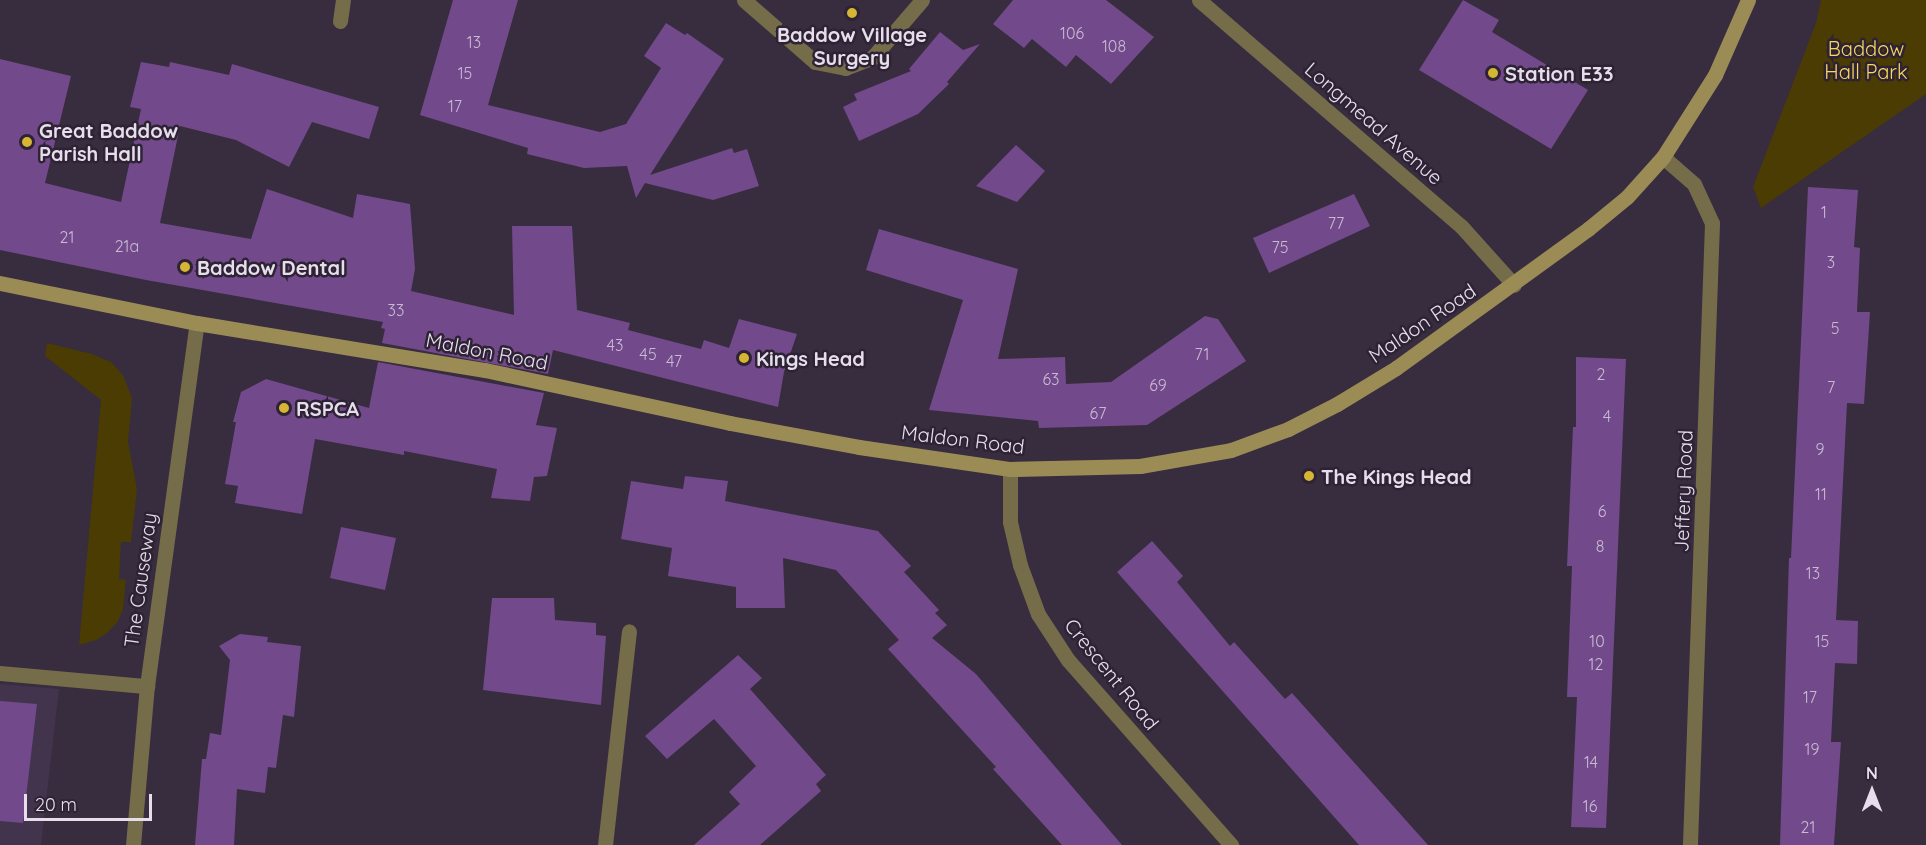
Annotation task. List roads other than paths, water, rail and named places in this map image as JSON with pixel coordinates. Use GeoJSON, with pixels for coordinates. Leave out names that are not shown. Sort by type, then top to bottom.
{"type":"FeatureCollection","features":[{"type":"Feature","properties":{"kind":"street"},"geometry":{"type":"LineString","coordinates":[[340,21],[343,0]]}},
{"type":"Feature","properties":{"kind":"street"},"geometry":{"type":"LineString","coordinates":[[744,0],[815,62],[845,68],[873,57],[922,0]]}},
{"type":"Feature","properties":{"kind":"street","name":"Longmead Avenue"},"geometry":{"type":"LineString","coordinates":[[1199,0],[1461,226],[1514,285]]}},
{"type":"Feature","properties":{"kind":"street","name":"Maldon Road"},"geometry":{"type":"LineString","coordinates":[[0,283],[197,322],[485,370],[730,423],[858,447],[1010,469],[1140,466],[1231,450],[1288,429],[1337,404],[1396,368],[1514,285],[1626,197],[1663,157],[1715,75],[1748,0]]}},
{"type":"Feature","properties":{"kind":"street","name":"Jeffery Road"},"geometry":{"type":"LineString","coordinates":[[1663,157],[1694,184],[1712,223],[1690,845]]}},
{"type":"Feature","properties":{"kind":"street","name":"The Causeway"},"geometry":{"type":"LineString","coordinates":[[133,845],[147,686],[197,322]]}},
{"type":"Feature","properties":{"kind":"street","name":"Crescent Road"},"geometry":{"type":"LineString","coordinates":[[1010,469],[1010,522],[1020,565],[1038,614],[1068,660],[1231,845]]}},
{"type":"Feature","properties":{"kind":"street"},"geometry":{"type":"LineString","coordinates":[[605,845],[629,631]]}},
{"type":"Feature","properties":{"kind":"street"},"geometry":{"type":"LineString","coordinates":[[0,673],[147,686]]}},
{"type":"Feature","properties":{"kind":"place","name":"Baddow Village Surgery"},"geometry":{"type":"Point","coordinates":[852,13]}},
{"type":"Feature","properties":{"kind":"place","name":"Station E33"},"geometry":{"type":"Point","coordinates":[1493,73]}},
{"type":"Feature","properties":{"kind":"place","name":"Great Baddow Parish Hall"},"geometry":{"type":"Point","coordinates":[27,142]}},
{"type":"Feature","properties":{"kind":"place","name":"Baddow Dental"},"geometry":{"type":"Point","coordinates":[185,267]}},
{"type":"Feature","properties":{"kind":"place","name":"Kings Head"},"geometry":{"type":"Point","coordinates":[744,358]}},
{"type":"Feature","properties":{"kind":"place","name":"RSPCA"},"geometry":{"type":"Point","coordinates":[284,408]}},
{"type":"Feature","properties":{"kind":"place","name":"The Kings Head"},"geometry":{"type":"Point","coordinates":[1309,476]}},
{"type":"Feature","properties":{"kind":"park label","name":"Baddow Hall Park"},"geometry":{"type":"Point","coordinates":[1866,60]}}]}
